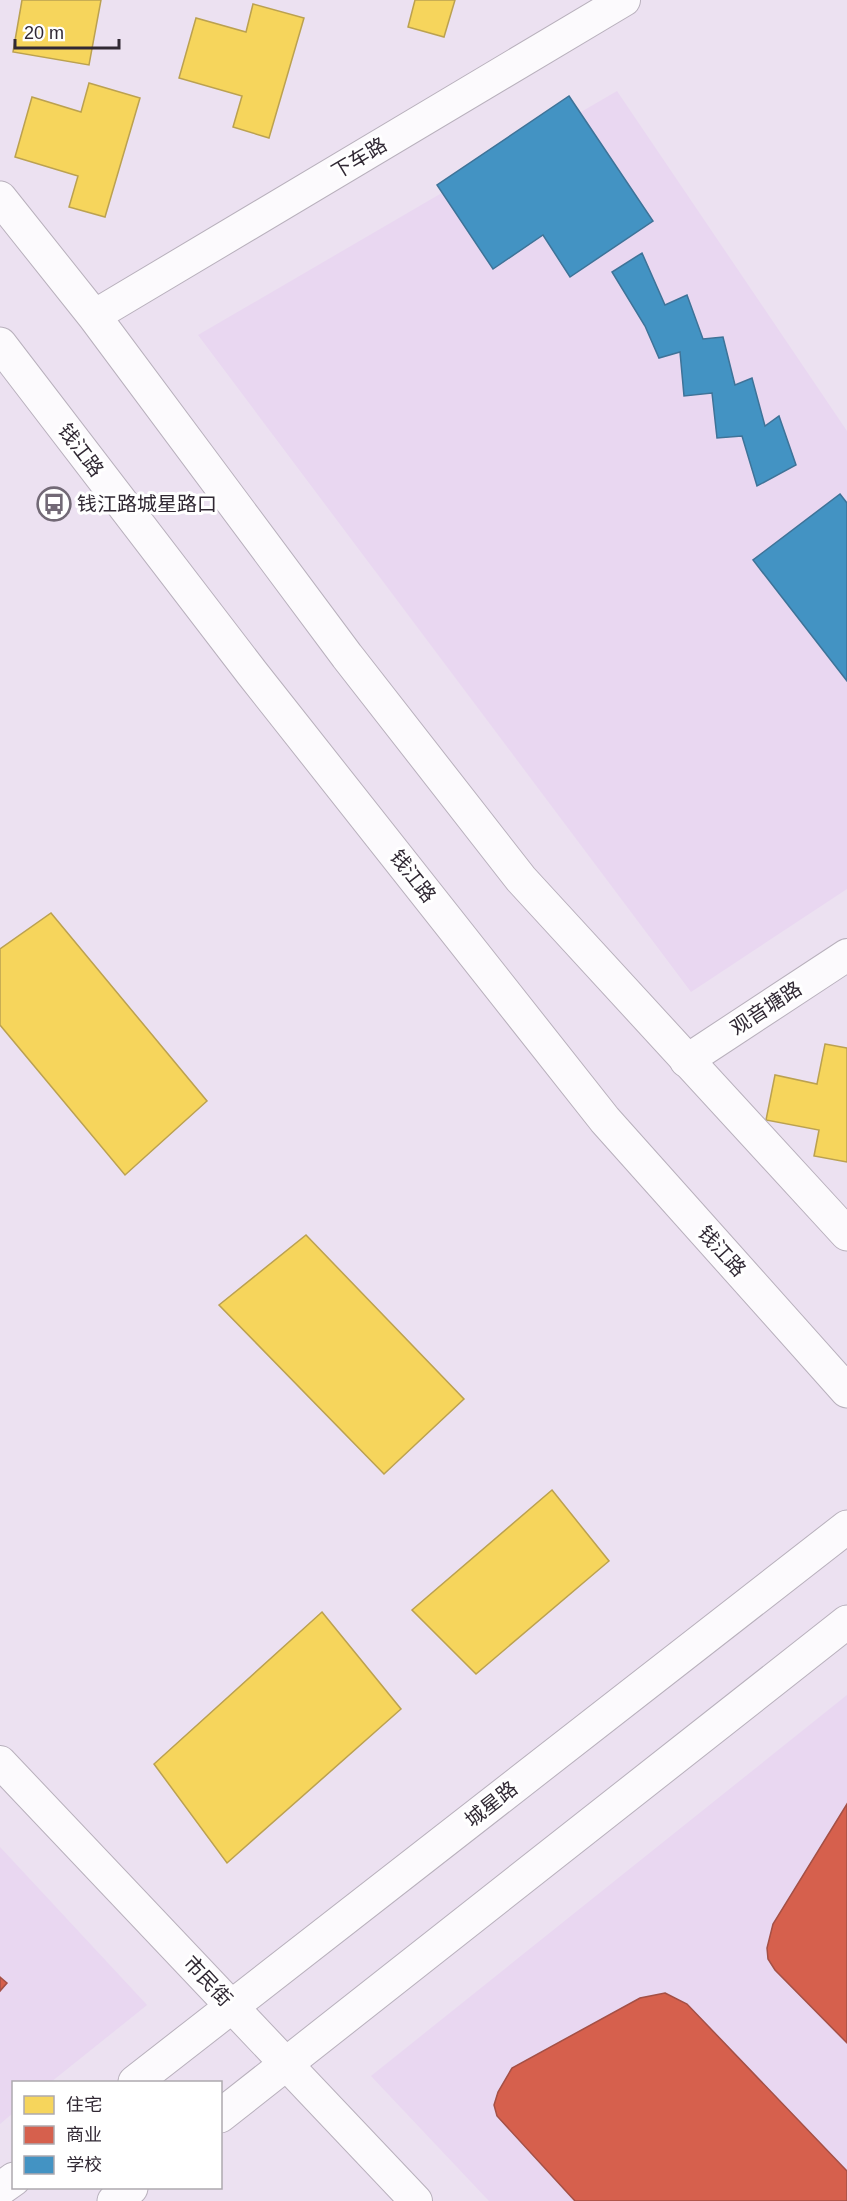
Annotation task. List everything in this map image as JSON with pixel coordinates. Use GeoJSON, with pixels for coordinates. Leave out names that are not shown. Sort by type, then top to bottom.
{"type":"FeatureCollection","features":[{"type":"Feature","properties":{"kind":"main road"},"geometry":{"type":"LineString","coordinates":[[0,198],[94,316],[347,656],[521,879],[847,1234]]}},
{"type":"Feature","properties":{"kind":"main road","name":"钱江路"},"geometry":{"type":"LineString","coordinates":[[0,344],[252,673],[605,1120],[847,1391]]}},
{"type":"Feature","properties":{"kind":"main road","name":"城星路"},"geometry":{"type":"LineString","coordinates":[[136,2081],[847,1527]]}},
{"type":"Feature","properties":{"kind":"main road"},"geometry":{"type":"LineString","coordinates":[[222,2114],[847,1622]]}},
{"type":"Feature","properties":{"kind":"main road"},"geometry":{"type":"LineString","coordinates":[[114,2201],[129,2189]]}},
{"type":"Feature","properties":{"kind":"street","name":"下车路"},"geometry":{"type":"LineString","coordinates":[[94,316],[624,0]]}},
{"type":"Feature","properties":{"kind":"street","name":"观音塘路"},"geometry":{"type":"LineString","coordinates":[[686,1061],[847,955]]}},
{"type":"Feature","properties":{"kind":"street","name":"市民街"},"geometry":{"type":"LineString","coordinates":[[0,1761],[416,2201]]}},
{"type":"Feature","properties":{"kind":"shaded area"},"geometry":{"type":"Polygon","coordinates":[[[617,91],[847,431],[847,889],[691,992],[198,335],[617,91]]]}},
{"type":"Feature","properties":{"kind":"shaded area"},"geometry":{"type":"Polygon","coordinates":[[[847,1695],[847,2201],[489,2201],[371,2076],[847,1695]]]}},
{"type":"Feature","properties":{"kind":"shaded area"},"geometry":{"type":"Polygon","coordinates":[[[0,1847],[147,2005],[52,2081],[12,2081],[12,2114],[0,2124],[0,1847]]]}},
{"type":"Feature","properties":{"kind":"building: 住宅"},"geometry":{"type":"Polygon","coordinates":[[[22,0],[101,0],[89,65],[13,52],[22,0]]]}},
{"type":"Feature","properties":{"kind":"building: 住宅"},"geometry":{"type":"Polygon","coordinates":[[[415,0],[455,0],[444,37],[408,27],[415,0]]]}},
{"type":"Feature","properties":{"kind":"building: 住宅"},"geometry":{"type":"Polygon","coordinates":[[[253,4],[304,18],[269,138],[233,127],[242,96],[179,78],[196,18],[246,32],[253,4]]]}},
{"type":"Feature","properties":{"kind":"building: 住宅"},"geometry":{"type":"Polygon","coordinates":[[[89,83],[140,98],[105,217],[69,207],[78,176],[15,157],[32,97],[81,112],[89,83]]]}},
{"type":"Feature","properties":{"kind":"building: 住宅"},"geometry":{"type":"Polygon","coordinates":[[[51,913],[207,1101],[125,1175],[0,1025],[0,949],[51,913]]]}},
{"type":"Feature","properties":{"kind":"building: 住宅"},"geometry":{"type":"Polygon","coordinates":[[[825,1044],[847,1048],[847,1162],[814,1156],[819,1130],[766,1120],[775,1075],[817,1084],[825,1044]]]}},
{"type":"Feature","properties":{"kind":"building: 住宅"},"geometry":{"type":"Polygon","coordinates":[[[306,1235],[464,1399],[384,1474],[219,1305],[306,1235]]]}},
{"type":"Feature","properties":{"kind":"building: 住宅"},"geometry":{"type":"Polygon","coordinates":[[[552,1490],[609,1561],[476,1674],[412,1610],[552,1490]]]}},
{"type":"Feature","properties":{"kind":"building: 住宅"},"geometry":{"type":"Polygon","coordinates":[[[322,1612],[401,1709],[227,1863],[154,1764],[322,1612]]]}},
{"type":"Feature","properties":{"kind":"building: 商业"},"geometry":{"type":"Polygon","coordinates":[[[847,1804],[847,2043],[775,1970],[768,1959],[767,1948],[773,1924],[847,1804]]]}},
{"type":"Feature","properties":{"kind":"building: 商业"},"geometry":{"type":"Polygon","coordinates":[[[0,1977],[7,1983],[0,1991],[0,1977]]]}},
{"type":"Feature","properties":{"kind":"building: 商业"},"geometry":{"type":"Polygon","coordinates":[[[665,1993],[687,2004],[847,2171],[847,2201],[575,2201],[497,2116],[494,2105],[498,2092],[512,2068],[640,1998],[665,1993]]]}},
{"type":"Feature","properties":{"kind":"building: 学校"},"geometry":{"type":"Polygon","coordinates":[[[569,96],[653,221],[570,277],[543,235],[493,269],[437,185],[569,96]]]}},
{"type":"Feature","properties":{"kind":"building: 学校"},"geometry":{"type":"Polygon","coordinates":[[[642,253],[665,305],[687,295],[703,339],[723,337],[735,385],[752,378],[765,426],[779,416],[796,465],[757,486],[742,436],[717,438],[712,393],[684,396],[680,352],[659,358],[645,326],[612,272],[642,253]]]}},
{"type":"Feature","properties":{"kind":"building: 学校"},"geometry":{"type":"Polygon","coordinates":[[[840,494],[847,503],[847,681],[753,560],[840,494]]]}},
{"type":"Feature","properties":{"kind":"place","name":"钱江路城星路口"},"geometry":{"type":"Point","coordinates":[54,504]}}]}
